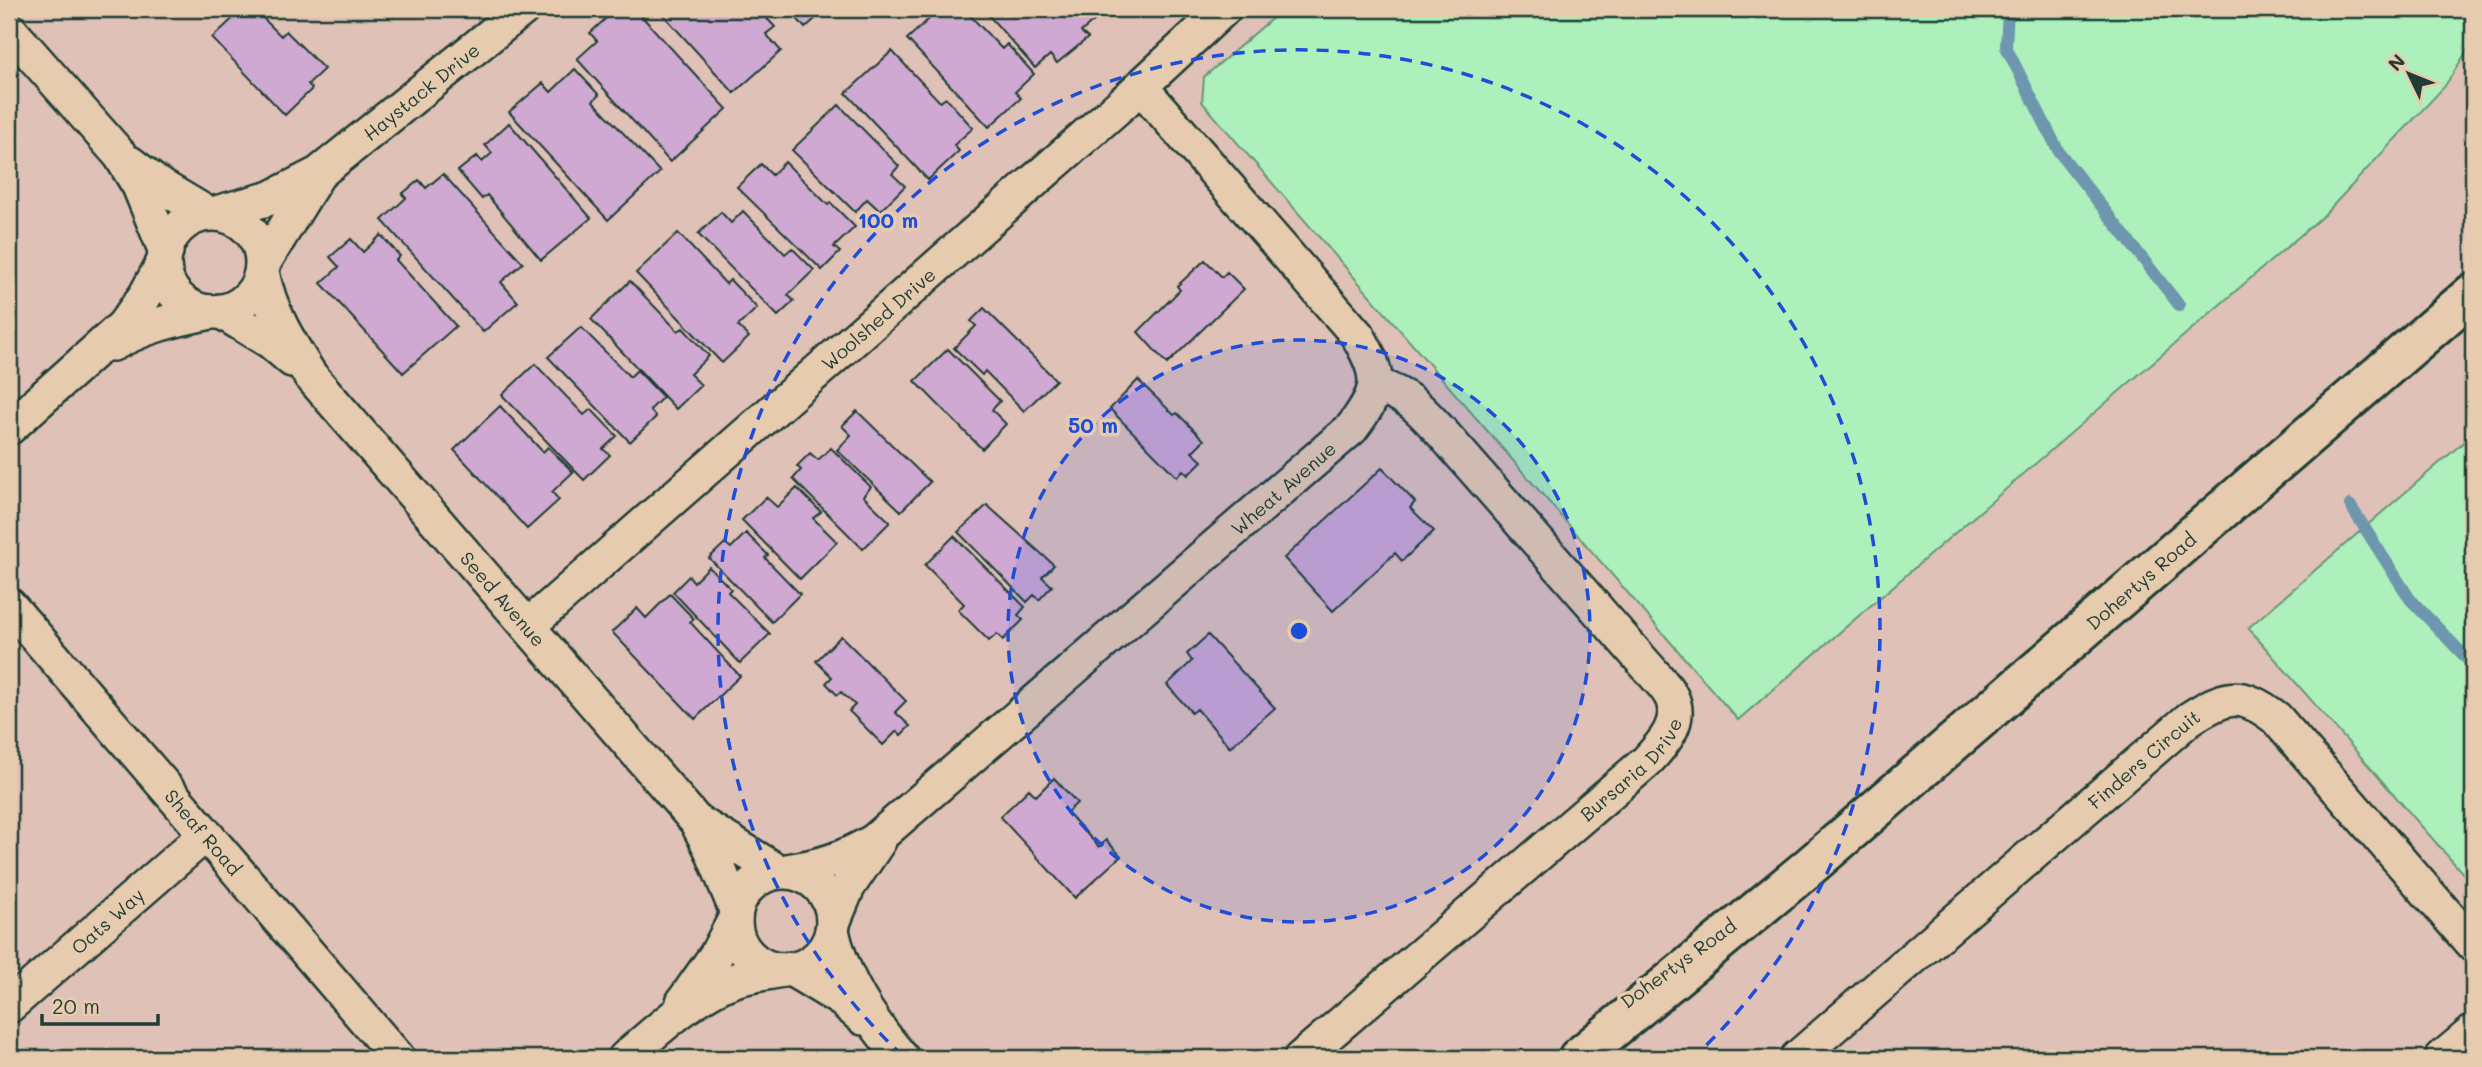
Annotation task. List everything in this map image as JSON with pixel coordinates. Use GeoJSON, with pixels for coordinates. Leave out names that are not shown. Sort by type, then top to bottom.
{"type":"FeatureCollection","features":[{"type":"Feature","properties":{"kind":"main road","name":"Dohertys Road"},"geometry":{"type":"LineString","coordinates":[[1578,1058],[1810,867],[2473,293]]}},
{"type":"Feature","properties":{"kind":"main road","name":"Dohertys Road"},"geometry":{"type":"LineString","coordinates":[[1547,1058],[1810,867]]}},
{"type":"Feature","properties":{"kind":"street","name":"Haystack Drive"},"geometry":{"type":"LineString","coordinates":[[212,213],[271,198],[318,174],[523,9]]}},
{"type":"Feature","properties":{"kind":"street","name":"Woolshed Drive"},"geometry":{"type":"LineString","coordinates":[[528,626],[1141,87],[1224,9]]}},
{"type":"Feature","properties":{"kind":"street"},"geometry":{"type":"LineString","coordinates":[[9,29],[120,155],[139,186],[165,256],[166,276],[172,290],[182,301],[196,309],[215,312]]}},
{"type":"Feature","properties":{"kind":"street"},"geometry":{"type":"LineString","coordinates":[[1141,87],[1358,336],[1372,361],[1376,385]]}},
{"type":"Feature","properties":{"kind":"street"},"geometry":{"type":"LineString","coordinates":[[120,155],[156,183],[212,213]]}},
{"type":"Feature","properties":{"kind":"street","name":"Haystack Drive"},"geometry":{"type":"LineString","coordinates":[[262,268],[318,174]]}},
{"type":"Feature","properties":{"kind":"street"},"geometry":{"type":"LineString","coordinates":[[9,428],[123,326],[138,306],[165,256],[174,232],[186,221],[200,214],[231,216],[244,223],[254,234],[261,249],[262,268],[253,293],[241,304],[166,321],[134,332],[93,355]]}},
{"type":"Feature","properties":{"kind":"street","name":"Seed Avenue"},"geometry":{"type":"LineString","coordinates":[[262,268],[271,309],[310,375]]}},
{"type":"Feature","properties":{"kind":"street","name":"Seed Avenue"},"geometry":{"type":"LineString","coordinates":[[215,312],[271,342],[310,375],[528,626],[696,821],[711,849],[736,915]]}},
{"type":"Feature","properties":{"kind":"street","name":"Wheat Avenue"},"geometry":{"type":"LineString","coordinates":[[783,872],[821,866],[849,856],[887,831],[1352,428],[1369,405],[1376,385]]}},
{"type":"Feature","properties":{"kind":"street","name":"Bursaria Drive"},"geometry":{"type":"LineString","coordinates":[[1301,1058],[1647,761],[1667,739],[1674,719],[1672,697],[1653,673],[1445,436],[1414,402],[1398,392],[1376,385]]}},
{"type":"Feature","properties":{"kind":"street","name":"Sheaf Road"},"geometry":{"type":"LineString","coordinates":[[9,606],[398,1058]]}},
{"type":"Feature","properties":{"kind":"street","name":"Finders Circuit"},"geometry":{"type":"LineString","coordinates":[[1797,1058],[2189,719],[2214,703],[2233,698],[2258,704],[2276,718],[2473,945]]}},
{"type":"Feature","properties":{"kind":"street","name":"Seed Avenue"},"geometry":{"type":"LineString","coordinates":[[696,821],[783,872]]}},
{"type":"Feature","properties":{"kind":"street","name":"Wheat Avenue"},"geometry":{"type":"LineString","coordinates":[[833,927],[848,887],[887,831]]}},
{"type":"Feature","properties":{"kind":"street","name":"Oats Way"},"geometry":{"type":"LineString","coordinates":[[9,1006],[205,835]]}},
{"type":"Feature","properties":{"kind":"street"},"geometry":{"type":"LineString","coordinates":[[671,1018],[709,967],[746,890],[757,880],[783,872],[808,878],[826,893],[832,907],[837,954],[854,991],[881,1033],[902,1058]]}},
{"type":"Feature","properties":{"kind":"street"},"geometry":{"type":"LineString","coordinates":[[736,915],[736,934],[743,949],[754,960],[767,968],[786,970],[842,1000],[881,1033]]}},
{"type":"Feature","properties":{"kind":"street"},"geometry":{"type":"LineString","coordinates":[[625,1058],[671,1018],[712,991],[737,979],[812,962],[823,952],[833,927]]}},
{"type":"Feature","properties":{"kind":"street"},"geometry":{"type":"LineString","coordinates":[[2442,1058],[2473,1032]]}},
{"type":"Feature","properties":{"kind":"green space"},"geometry":{"type":"Polygon","coordinates":[[[1283,9],[2473,9],[2473,41],[2445,86],[2324,215],[1738,720],[1202,102],[1204,77],[1283,9]]]}},
{"type":"Feature","properties":{"kind":"green space"},"geometry":{"type":"Polygon","coordinates":[[[2473,434],[2473,885],[2248,628],[2473,434]]]}},
{"type":"Feature","properties":{"kind":"building"},"geometry":{"type":"Polygon","coordinates":[[[243,9],[254,9],[281,36],[286,31],[324,69],[308,84],[312,89],[285,115],[212,38],[243,9]]]}},
{"type":"Feature","properties":{"kind":"building"},"geometry":{"type":"Polygon","coordinates":[[[616,9],[635,9],[727,109],[670,162],[577,59],[597,41],[590,33],[616,9]]]}},
{"type":"Feature","properties":{"kind":"building"},"geometry":{"type":"Polygon","coordinates":[[[658,9],[758,9],[775,27],[766,34],[781,51],[734,93],[658,9]]]}},
{"type":"Feature","properties":{"kind":"building"},"geometry":{"type":"Polygon","coordinates":[[[789,9],[826,9],[805,28],[789,9]]]}},
{"type":"Feature","properties":{"kind":"building"},"geometry":{"type":"Polygon","coordinates":[[[940,9],[964,9],[1002,49],[1007,44],[1034,74],[1015,92],[1021,98],[989,127],[907,39],[940,9]]]}},
{"type":"Feature","properties":{"kind":"building"},"geometry":{"type":"Polygon","coordinates":[[[983,9],[1095,9],[1101,15],[1081,32],[1088,38],[1057,63],[1050,55],[1035,68],[983,9]]]}},
{"type":"Feature","properties":{"kind":"building"},"geometry":{"type":"Polygon","coordinates":[[[892,51],[940,102],[946,98],[973,128],[954,145],[959,151],[928,180],[846,93],[892,51]]]}},
{"type":"Feature","properties":{"kind":"building"},"geometry":{"type":"Polygon","coordinates":[[[575,69],[599,95],[593,101],[660,172],[608,220],[509,112],[543,83],[551,92],[575,69]]]}},
{"type":"Feature","properties":{"kind":"building"},"geometry":{"type":"Polygon","coordinates":[[[839,105],[899,166],[892,174],[905,186],[880,211],[867,199],[855,212],[792,150],[839,105]]]}},
{"type":"Feature","properties":{"kind":"building"},"geometry":{"type":"Polygon","coordinates":[[[509,123],[591,218],[541,260],[487,195],[482,199],[458,171],[477,156],[482,162],[492,153],[485,145],[509,123]]]}},
{"type":"Feature","properties":{"kind":"building"},"geometry":{"type":"Polygon","coordinates":[[[785,162],[828,205],[830,202],[855,227],[834,247],[840,252],[822,270],[737,187],[761,164],[772,175],[785,162]]]}},
{"type":"Feature","properties":{"kind":"building"},"geometry":{"type":"Polygon","coordinates":[[[443,174],[523,263],[501,282],[518,302],[483,332],[382,220],[406,198],[402,194],[419,180],[426,188],[443,174]]]}},
{"type":"Feature","properties":{"kind":"building"},"geometry":{"type":"Polygon","coordinates":[[[743,211],[785,254],[792,248],[814,270],[788,295],[794,301],[778,316],[698,234],[721,212],[731,223],[743,211]]]}},
{"type":"Feature","properties":{"kind":"building"},"geometry":{"type":"Polygon","coordinates":[[[678,233],[726,284],[730,280],[757,308],[738,326],[749,337],[722,363],[636,273],[678,233]]]}},
{"type":"Feature","properties":{"kind":"building"},"geometry":{"type":"Polygon","coordinates":[[[381,235],[400,256],[396,260],[456,326],[403,373],[321,283],[339,267],[330,257],[351,239],[363,252],[381,235]]]}},
{"type":"Feature","properties":{"kind":"building"},"geometry":{"type":"Polygon","coordinates":[[[1205,260],[1222,277],[1227,272],[1244,289],[1167,364],[1138,332],[1180,290],[1177,286],[1205,260]]]}},
{"type":"Feature","properties":{"kind":"building"},"geometry":{"type":"Polygon","coordinates":[[[630,281],[678,331],[683,328],[709,356],[690,374],[701,385],[676,409],[591,319],[630,281]]]}},
{"type":"Feature","properties":{"kind":"building"},"geometry":{"type":"Polygon","coordinates":[[[984,308],[1056,380],[1024,411],[985,371],[982,375],[954,348],[976,326],[971,321],[984,308]]]}},
{"type":"Feature","properties":{"kind":"building"},"geometry":{"type":"Polygon","coordinates":[[[581,327],[630,377],[637,370],[663,397],[650,410],[656,417],[630,442],[548,357],[581,327]]]}},
{"type":"Feature","properties":{"kind":"building"},"geometry":{"type":"Polygon","coordinates":[[[948,349],[1000,401],[992,410],[1006,424],[982,449],[915,381],[948,349]]]}},
{"type":"Feature","properties":{"kind":"building"},"geometry":{"type":"Polygon","coordinates":[[[535,364],[584,415],[591,409],[617,436],[603,449],[610,455],[584,480],[502,395],[535,364]]]}},
{"type":"Feature","properties":{"kind":"building"},"geometry":{"type":"Polygon","coordinates":[[[1138,380],[1204,440],[1192,452],[1202,461],[1188,475],[1183,470],[1177,477],[1110,409],[1138,380]]]}},
{"type":"Feature","properties":{"kind":"building"},"geometry":{"type":"Polygon","coordinates":[[[500,406],[543,452],[548,447],[573,472],[552,492],[559,500],[527,529],[454,450],[500,406]]]}},
{"type":"Feature","properties":{"kind":"building"},"geometry":{"type":"Polygon","coordinates":[[[857,411],[930,482],[901,511],[837,450],[851,435],[842,426],[857,411]]]}},
{"type":"Feature","properties":{"kind":"building"},"geometry":{"type":"Polygon","coordinates":[[[831,448],[871,487],[863,496],[890,522],[863,549],[793,479],[801,470],[797,466],[810,453],[818,460],[831,448]]]}},
{"type":"Feature","properties":{"kind":"building"},"geometry":{"type":"Polygon","coordinates":[[[1382,468],[1415,502],[1410,508],[1434,531],[1402,561],[1395,553],[1333,611],[1284,558],[1382,468]]]}},
{"type":"Feature","properties":{"kind":"building"},"geometry":{"type":"Polygon","coordinates":[[[797,488],[821,512],[813,518],[837,542],[800,579],[742,520],[766,497],[777,507],[797,488]]]}},
{"type":"Feature","properties":{"kind":"building"},"geometry":{"type":"Polygon","coordinates":[[[987,505],[1054,565],[1042,577],[1052,586],[1039,600],[1034,595],[1027,602],[958,532],[987,505]]]}},
{"type":"Feature","properties":{"kind":"building"},"geometry":{"type":"Polygon","coordinates":[[[746,533],[768,555],[765,558],[800,594],[772,622],[709,558],[725,543],[731,548],[746,533]]]}},
{"type":"Feature","properties":{"kind":"building"},"geometry":{"type":"Polygon","coordinates":[[[954,536],[1025,607],[1018,615],[1023,620],[1003,640],[997,634],[989,641],[958,610],[964,604],[925,565],[954,536]]]}},
{"type":"Feature","properties":{"kind":"building"},"geometry":{"type":"Polygon","coordinates":[[[709,567],[731,589],[728,592],[770,634],[740,663],[673,592],[689,576],[694,582],[709,567]]]}},
{"type":"Feature","properties":{"kind":"building"},"geometry":{"type":"Polygon","coordinates":[[[670,594],[694,619],[690,622],[740,676],[695,719],[612,632],[637,608],[646,618],[670,594]]]}},
{"type":"Feature","properties":{"kind":"building"},"geometry":{"type":"Polygon","coordinates":[[[1208,635],[1275,708],[1230,747],[1197,709],[1192,713],[1167,685],[1192,661],[1187,654],[1208,635]]]}},
{"type":"Feature","properties":{"kind":"building"},"geometry":{"type":"Polygon","coordinates":[[[841,636],[906,701],[895,712],[910,726],[901,735],[897,731],[883,745],[849,711],[855,705],[841,692],[837,695],[826,683],[832,677],[816,661],[841,636]]]}},
{"type":"Feature","properties":{"kind":"building"},"geometry":{"type":"Polygon","coordinates":[[[1054,778],[1077,803],[1067,812],[1099,847],[1106,840],[1121,856],[1075,898],[1000,817],[1029,789],[1036,796],[1054,778]]]}},
{"type":"Feature","properties":{"kind":"waterway"},"geometry":{"type":"LineString","coordinates":[[2008,9],[2006,47],[2059,152],[2179,305]]}},
{"type":"Feature","properties":{"kind":"waterway"},"geometry":{"type":"LineString","coordinates":[[2350,505],[2410,599],[2473,665]]}}]}
